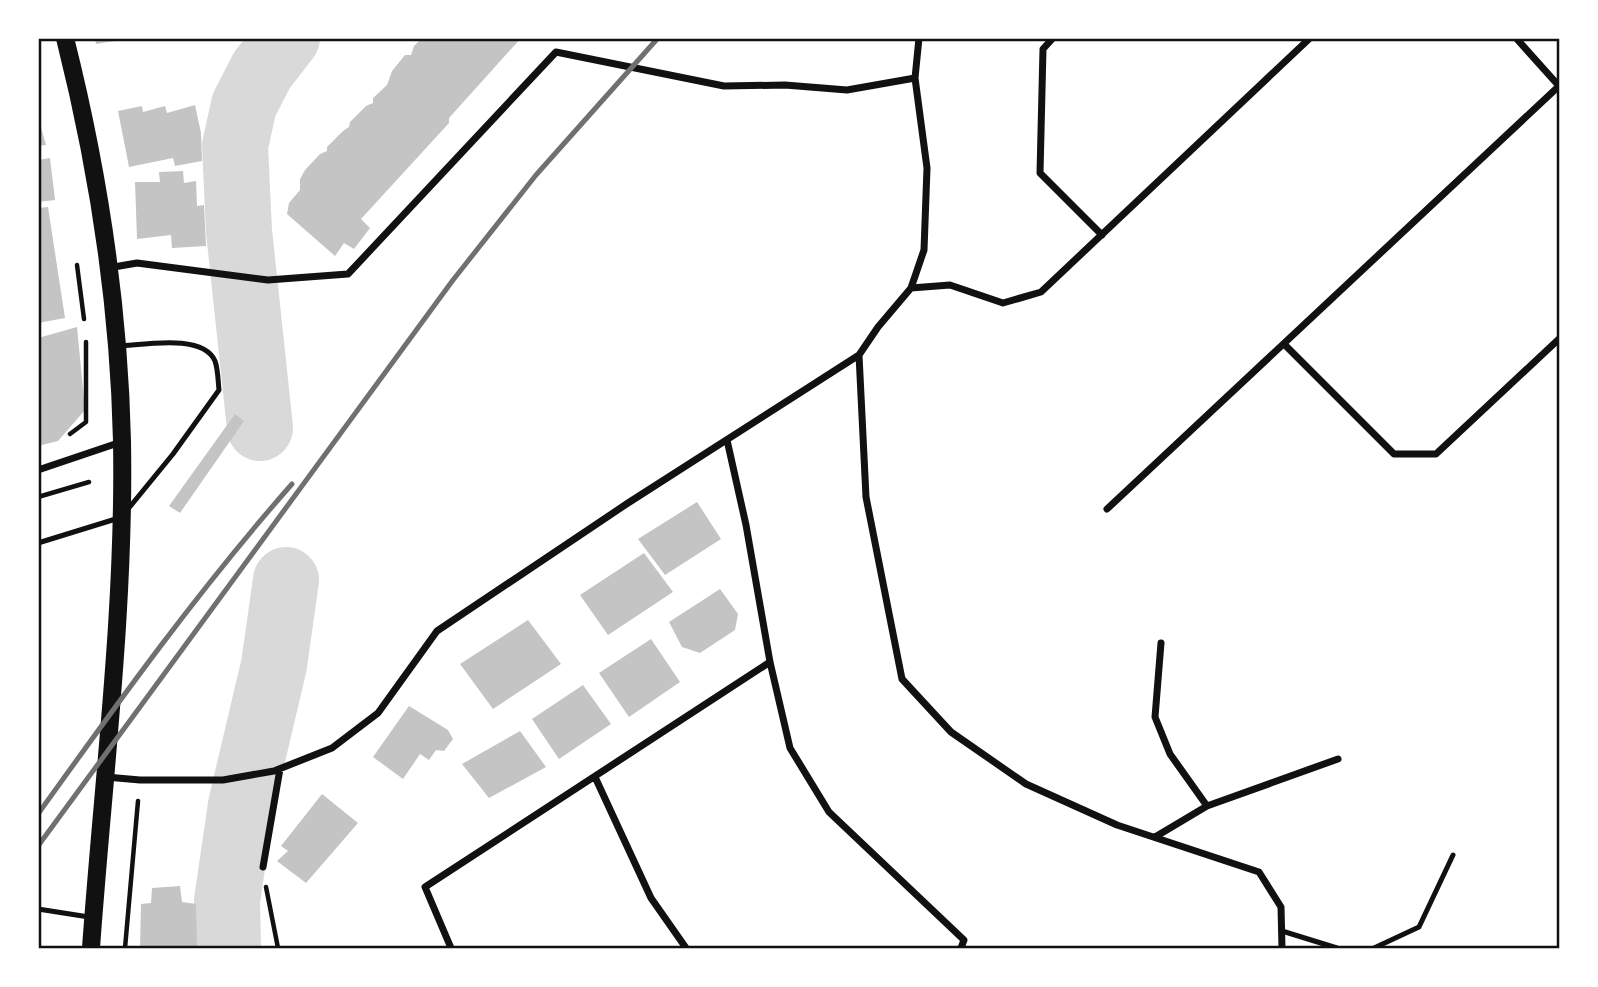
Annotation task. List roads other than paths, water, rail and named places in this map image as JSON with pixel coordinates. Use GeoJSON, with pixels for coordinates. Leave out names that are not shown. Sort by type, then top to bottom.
{"type":"FeatureCollection","features":[{"type":"Feature","properties":{"kind":"main road"},"geometry":{"type":"LineString","coordinates":[[65,38],[81,100],[96,181],[116,347],[122,441],[114,650],[92,918],[92,948]]}},
{"type":"Feature","properties":{"kind":"street"},"geometry":{"type":"LineString","coordinates":[[105,776],[141,780],[223,780],[277,770],[332,748],[378,713],[437,631],[628,502],[859,355],[878,327],[911,289],[924,250],[927,168],[915,78],[919,38]]}},
{"type":"Feature","properties":{"kind":"street"},"geometry":{"type":"LineString","coordinates":[[1053,38],[1043,49],[1040,173],[1102,235]]}},
{"type":"Feature","properties":{"kind":"street"},"geometry":{"type":"LineString","coordinates":[[911,289],[950,285],[1003,303],[1041,292],[1310,38]]}},
{"type":"Feature","properties":{"kind":"street"},"geometry":{"type":"LineString","coordinates":[[1107,509],[1559,86],[1516,38]]}},
{"type":"Feature","properties":{"kind":"street"},"geometry":{"type":"LineString","coordinates":[[108,268],[137,263],[268,280],[348,274],[556,52],[724,86],[785,85],[847,90],[915,78]]}},
{"type":"Feature","properties":{"kind":"street"},"geometry":{"type":"LineString","coordinates":[[1284,345],[1394,454],[1436,453],[1559,338]]}},
{"type":"Feature","properties":{"kind":"street"},"geometry":{"type":"LineString","coordinates":[[859,355],[866,497],[902,679],[951,732],[1026,784],[1117,825],[1259,872],[1281,907],[1282,948]]}},
{"type":"Feature","properties":{"kind":"street"},"geometry":{"type":"LineString","coordinates":[[727,440],[789,748],[829,812],[964,940],[961,948]]}},
{"type":"Feature","properties":{"kind":"street"},"geometry":{"type":"LineString","coordinates":[[38,470],[122,441]]}},
{"type":"Feature","properties":{"kind":"street"},"geometry":{"type":"LineString","coordinates":[[1161,643],[1155,717],[1170,754],[1207,806]]}},
{"type":"Feature","properties":{"kind":"street"},"geometry":{"type":"LineString","coordinates":[[451,948],[425,887],[770,662]]}},
{"type":"Feature","properties":{"kind":"street"},"geometry":{"type":"LineString","coordinates":[[1155,838],[1207,806],[1338,759]]}},
{"type":"Feature","properties":{"kind":"street"},"geometry":{"type":"LineString","coordinates":[[263,867],[277,770]]}},
{"type":"Feature","properties":{"kind":"street"},"geometry":{"type":"LineString","coordinates":[[595,777],[651,898],[686,948]]}},
{"type":"Feature","properties":{"kind":"lane"},"geometry":{"type":"LineString","coordinates":[[38,543],[121,518],[173,454],[219,390],[215,360],[190,343],[116,347]]}},
{"type":"Feature","properties":{"kind":"lane"},"geometry":{"type":"LineString","coordinates":[[1374,948],[1419,927],[1453,855]]}},
{"type":"Feature","properties":{"kind":"lane"},"geometry":{"type":"LineString","coordinates":[[38,909],[92,918]]}},
{"type":"Feature","properties":{"kind":"lane"},"geometry":{"type":"LineString","coordinates":[[1282,931],[1337,948]]}},
{"type":"Feature","properties":{"kind":"waterway"},"geometry":{"type":"LineString","coordinates":[[260,428],[239,231],[235,146],[244,105],[262,70],[287,38]]}},
{"type":"Feature","properties":{"kind":"waterway"},"geometry":{"type":"LineString","coordinates":[[228,948],[227,901],[241,805],[274,665],[286,580]]}},
{"type":"Feature","properties":{"kind":"railway"},"geometry":{"type":"LineString","coordinates":[[38,846],[453,280],[536,175],[658,38]]}},
{"type":"Feature","properties":{"kind":"railway"},"geometry":{"type":"LineString","coordinates":[[38,814],[193,604],[292,484]]}}]}
